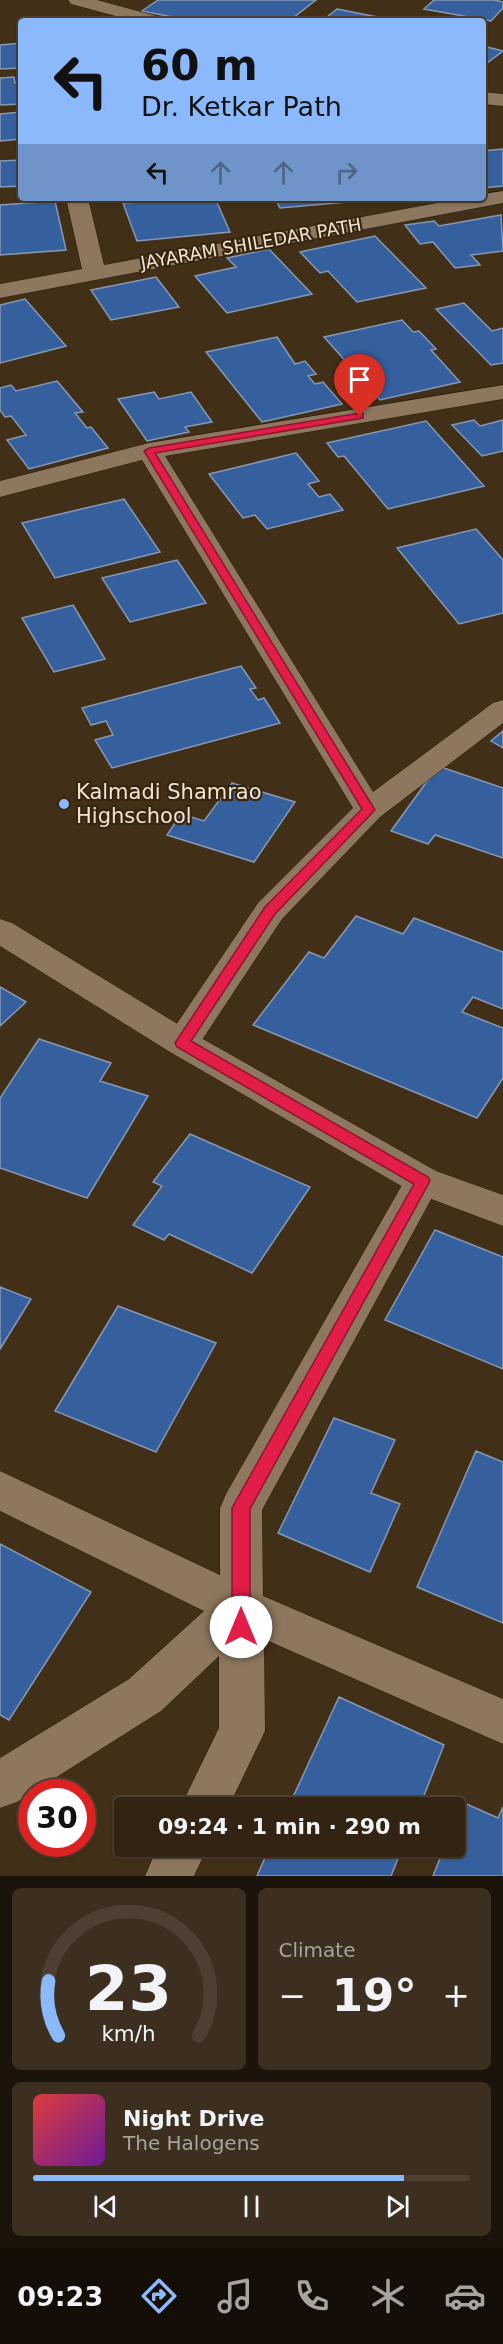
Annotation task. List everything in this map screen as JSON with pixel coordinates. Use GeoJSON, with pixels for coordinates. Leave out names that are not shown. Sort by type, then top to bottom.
{"type":"FeatureCollection","features":[{"type":"Feature","properties":{"kind":"street"},"geometry":{"type":"LineString","coordinates":[[79,7],[138,18]]}},
{"type":"Feature","properties":{"kind":"street"},"geometry":{"type":"LineString","coordinates":[[486,98],[503,100]]}},
{"type":"Feature","properties":{"kind":"street","name":"JAYARAM SHILEDAR PATH"},"geometry":{"type":"LineString","coordinates":[[486,199],[503,197]]}},
{"type":"Feature","properties":{"kind":"street"},"geometry":{"type":"LineString","coordinates":[[78,201],[94,272]]}},
{"type":"Feature","properties":{"kind":"street","name":"JAYARAM SHILEDAR PATH"},"geometry":{"type":"LineString","coordinates":[[0,291],[406,207],[464,201]]}},
{"type":"Feature","properties":{"kind":"street"},"geometry":{"type":"LineString","coordinates":[[0,489],[149,451],[503,392]]}},
{"type":"Feature","properties":{"kind":"street"},"geometry":{"type":"LineString","coordinates":[[149,451],[369,810]]}},
{"type":"Feature","properties":{"kind":"street"},"geometry":{"type":"LineString","coordinates":[[182,1043],[270,911],[369,810],[503,709]]}},
{"type":"Feature","properties":{"kind":"street"},"geometry":{"type":"LineString","coordinates":[[0,931],[182,1043],[423,1181],[503,1211]]}},
{"type":"Feature","properties":{"kind":"street"},"geometry":{"type":"LineString","coordinates":[[209,1797],[242,1731],[241,1508],[423,1181]]}},
{"type":"Feature","properties":{"kind":"street"},"geometry":{"type":"LineString","coordinates":[[0,1490],[240,1607],[503,1722]]}},
{"type":"Feature","properties":{"kind":"street"},"geometry":{"type":"LineString","coordinates":[[0,1785],[145,1695],[240,1607]]}},
{"type":"Feature","properties":{"kind":"street"},"geometry":{"type":"LineString","coordinates":[[169,1876],[178,1857]]}},
{"type":"Feature","properties":{"kind":"building"},"geometry":{"type":"Polygon","coordinates":[[[158,0],[316,0],[293,18],[178,18],[142,11],[158,0]]]}},
{"type":"Feature","properties":{"kind":"building"},"geometry":{"type":"Polygon","coordinates":[[[434,0],[503,2],[503,8],[491,21],[486,20],[486,18],[424,9],[434,0]]]}},
{"type":"Feature","properties":{"kind":"building"},"geometry":{"type":"Polygon","coordinates":[[[337,9],[383,18],[326,18],[337,9]]]}},
{"type":"Feature","properties":{"kind":"building"},"geometry":{"type":"Polygon","coordinates":[[[18,43],[18,68],[0,69],[0,45],[18,43]]]}},
{"type":"Feature","properties":{"kind":"building"},"geometry":{"type":"Polygon","coordinates":[[[486,47],[503,51],[486,64],[486,47]]]}},
{"type":"Feature","properties":{"kind":"building"},"geometry":{"type":"Polygon","coordinates":[[[14,77],[15,83],[18,82],[18,104],[0,105],[0,78],[14,77]]]}},
{"type":"Feature","properties":{"kind":"building"},"geometry":{"type":"Polygon","coordinates":[[[18,112],[18,139],[0,141],[0,114],[18,112]]]}},
{"type":"Feature","properties":{"kind":"building"},"geometry":{"type":"Polygon","coordinates":[[[503,149],[503,186],[486,188],[486,151],[503,149]]]}},
{"type":"Feature","properties":{"kind":"building"},"geometry":{"type":"Polygon","coordinates":[[[18,160],[18,186],[0,187],[0,161],[18,160]]]}},
{"type":"Feature","properties":{"kind":"building"},"geometry":{"type":"Polygon","coordinates":[[[55,201],[66,250],[0,255],[0,205],[55,201]]]}},
{"type":"Feature","properties":{"kind":"building"},"geometry":{"type":"Polygon","coordinates":[[[216,201],[230,232],[137,241],[123,203],[216,201]]]}},
{"type":"Feature","properties":{"kind":"building"},"geometry":{"type":"Polygon","coordinates":[[[276,201],[347,202],[280,208],[276,201]]]}},
{"type":"Feature","properties":{"kind":"building"},"geometry":{"type":"Polygon","coordinates":[[[501,215],[503,251],[471,255],[480,265],[455,268],[433,242],[420,244],[405,225],[434,221],[439,226],[501,215]]]}},
{"type":"Feature","properties":{"kind":"building"},"geometry":{"type":"Polygon","coordinates":[[[375,236],[426,288],[357,302],[328,271],[320,273],[300,252],[375,236]]]}},
{"type":"Feature","properties":{"kind":"building"},"geometry":{"type":"Polygon","coordinates":[[[269,249],[312,294],[227,313],[195,276],[236,267],[227,258],[269,249]]]}},
{"type":"Feature","properties":{"kind":"building"},"geometry":{"type":"Polygon","coordinates":[[[156,277],[179,307],[111,320],[91,290],[156,277]]]}},
{"type":"Feature","properties":{"kind":"building"},"geometry":{"type":"Polygon","coordinates":[[[25,299],[66,346],[0,363],[0,305],[25,299]]]}},
{"type":"Feature","properties":{"kind":"building"},"geometry":{"type":"Polygon","coordinates":[[[464,303],[492,331],[503,328],[503,363],[491,365],[436,309],[464,303]]]}},
{"type":"Feature","properties":{"kind":"building"},"geometry":{"type":"Polygon","coordinates":[[[402,320],[413,332],[419,331],[436,349],[431,350],[460,382],[380,400],[324,337],[402,320]]]}},
{"type":"Feature","properties":{"kind":"building"},"geometry":{"type":"Polygon","coordinates":[[[277,337],[295,364],[305,361],[316,374],[308,376],[315,384],[323,382],[342,404],[262,422],[206,352],[277,337]]]}},
{"type":"Feature","properties":{"kind":"building"},"geometry":{"type":"Polygon","coordinates":[[[57,381],[83,412],[75,413],[87,428],[91,427],[108,448],[29,469],[7,440],[26,435],[11,416],[5,417],[0,410],[0,388],[11,385],[16,391],[57,381]]]}},
{"type":"Feature","properties":{"kind":"building"},"geometry":{"type":"Polygon","coordinates":[[[154,392],[159,399],[191,392],[212,422],[185,427],[189,432],[147,441],[118,399],[154,392]]]}},
{"type":"Feature","properties":{"kind":"building"},"geometry":{"type":"Polygon","coordinates":[[[474,420],[480,426],[503,420],[503,451],[482,456],[452,425],[474,420]]]}},
{"type":"Feature","properties":{"kind":"building"},"geometry":{"type":"Polygon","coordinates":[[[426,421],[484,486],[388,509],[344,456],[338,457],[327,443],[426,421]]]}},
{"type":"Feature","properties":{"kind":"building"},"geometry":{"type":"Polygon","coordinates":[[[296,453],[319,481],[308,484],[319,497],[330,494],[343,510],[267,529],[255,515],[243,518],[209,474],[296,453]]]}},
{"type":"Feature","properties":{"kind":"building"},"geometry":{"type":"Polygon","coordinates":[[[124,499],[160,552],[55,578],[22,523],[124,499]]]}},
{"type":"Feature","properties":{"kind":"building"},"geometry":{"type":"Polygon","coordinates":[[[476,529],[503,560],[503,613],[459,624],[397,548],[476,529]]]}},
{"type":"Feature","properties":{"kind":"building"},"geometry":{"type":"Polygon","coordinates":[[[177,560],[206,603],[130,622],[102,578],[177,560]]]}},
{"type":"Feature","properties":{"kind":"building"},"geometry":{"type":"Polygon","coordinates":[[[73,605],[105,659],[54,672],[22,618],[73,605]]]}},
{"type":"Feature","properties":{"kind":"building"},"geometry":{"type":"Polygon","coordinates":[[[241,666],[256,688],[250,689],[258,700],[264,698],[280,723],[112,768],[95,740],[113,735],[106,721],[91,725],[82,708],[241,666]]]}},
{"type":"Feature","properties":{"kind":"building"},"geometry":{"type":"Polygon","coordinates":[[[503,731],[503,748],[491,741],[503,731]]]}},
{"type":"Feature","properties":{"kind":"building"},"geometry":{"type":"Polygon","coordinates":[[[438,766],[503,788],[503,858],[435,835],[428,844],[391,831],[438,766]]]}},
{"type":"Feature","properties":{"kind":"building"},"geometry":{"type":"Polygon","coordinates":[[[232,783],[295,802],[254,862],[167,835],[181,814],[204,821],[232,783]]]}},
{"type":"Feature","properties":{"kind":"building"},"geometry":{"type":"Polygon","coordinates":[[[356,916],[403,934],[414,918],[503,952],[503,1009],[473,997],[462,1012],[503,1028],[503,1078],[477,1118],[253,1025],[309,952],[324,958],[356,916]]]}},
{"type":"Feature","properties":{"kind":"building"},"geometry":{"type":"Polygon","coordinates":[[[0,987],[26,1002],[0,1026],[0,987]]]}},
{"type":"Feature","properties":{"kind":"building"},"geometry":{"type":"Polygon","coordinates":[[[39,1039],[111,1063],[100,1081],[148,1096],[87,1198],[0,1168],[0,1098],[39,1039]]]}},
{"type":"Feature","properties":{"kind":"building"},"geometry":{"type":"Polygon","coordinates":[[[190,1134],[310,1187],[252,1273],[169,1234],[164,1240],[133,1225],[162,1186],[153,1182],[190,1134]]]}},
{"type":"Feature","properties":{"kind":"building"},"geometry":{"type":"Polygon","coordinates":[[[435,1230],[503,1257],[503,1369],[385,1320],[435,1230]]]}},
{"type":"Feature","properties":{"kind":"building"},"geometry":{"type":"Polygon","coordinates":[[[0,1287],[31,1299],[0,1349],[0,1287]]]}},
{"type":"Feature","properties":{"kind":"building"},"geometry":{"type":"Polygon","coordinates":[[[118,1306],[216,1343],[156,1452],[55,1411],[118,1306]]]}},
{"type":"Feature","properties":{"kind":"building"},"geometry":{"type":"Polygon","coordinates":[[[334,1418],[395,1440],[371,1493],[400,1504],[370,1572],[278,1533],[334,1418]]]}},
{"type":"Feature","properties":{"kind":"building"},"geometry":{"type":"Polygon","coordinates":[[[476,1451],[503,1462],[503,1623],[417,1587],[476,1451]]]}},
{"type":"Feature","properties":{"kind":"building"},"geometry":{"type":"Polygon","coordinates":[[[0,1544],[91,1592],[9,1720],[0,1715],[0,1544]]]}},
{"type":"Feature","properties":{"kind":"building"},"geometry":{"type":"Polygon","coordinates":[[[339,1697],[444,1745],[423,1797],[293,1797],[339,1697]]]}},
{"type":"Feature","properties":{"kind":"building"},"geometry":{"type":"Polygon","coordinates":[[[465,1803],[498,1818],[503,1807],[503,1876],[433,1876],[441,1857],[465,1857],[465,1803]]]}},
{"type":"Feature","properties":{"kind":"building"},"geometry":{"type":"Polygon","coordinates":[[[265,1857],[399,1857],[391,1876],[257,1876],[265,1857]]]}},
{"type":"Feature","properties":{"kind":"place","name":"Kalmadi Shamrao Highschool"},"geometry":{"type":"Point","coordinates":[64,804]}},
{"type":"Feature","properties":{"kind":"route"},"geometry":{"type":"LineString","coordinates":[[241,1627],[241,1508],[423,1181],[182,1043],[270,911],[369,810],[149,451],[360,416]]}}]}
